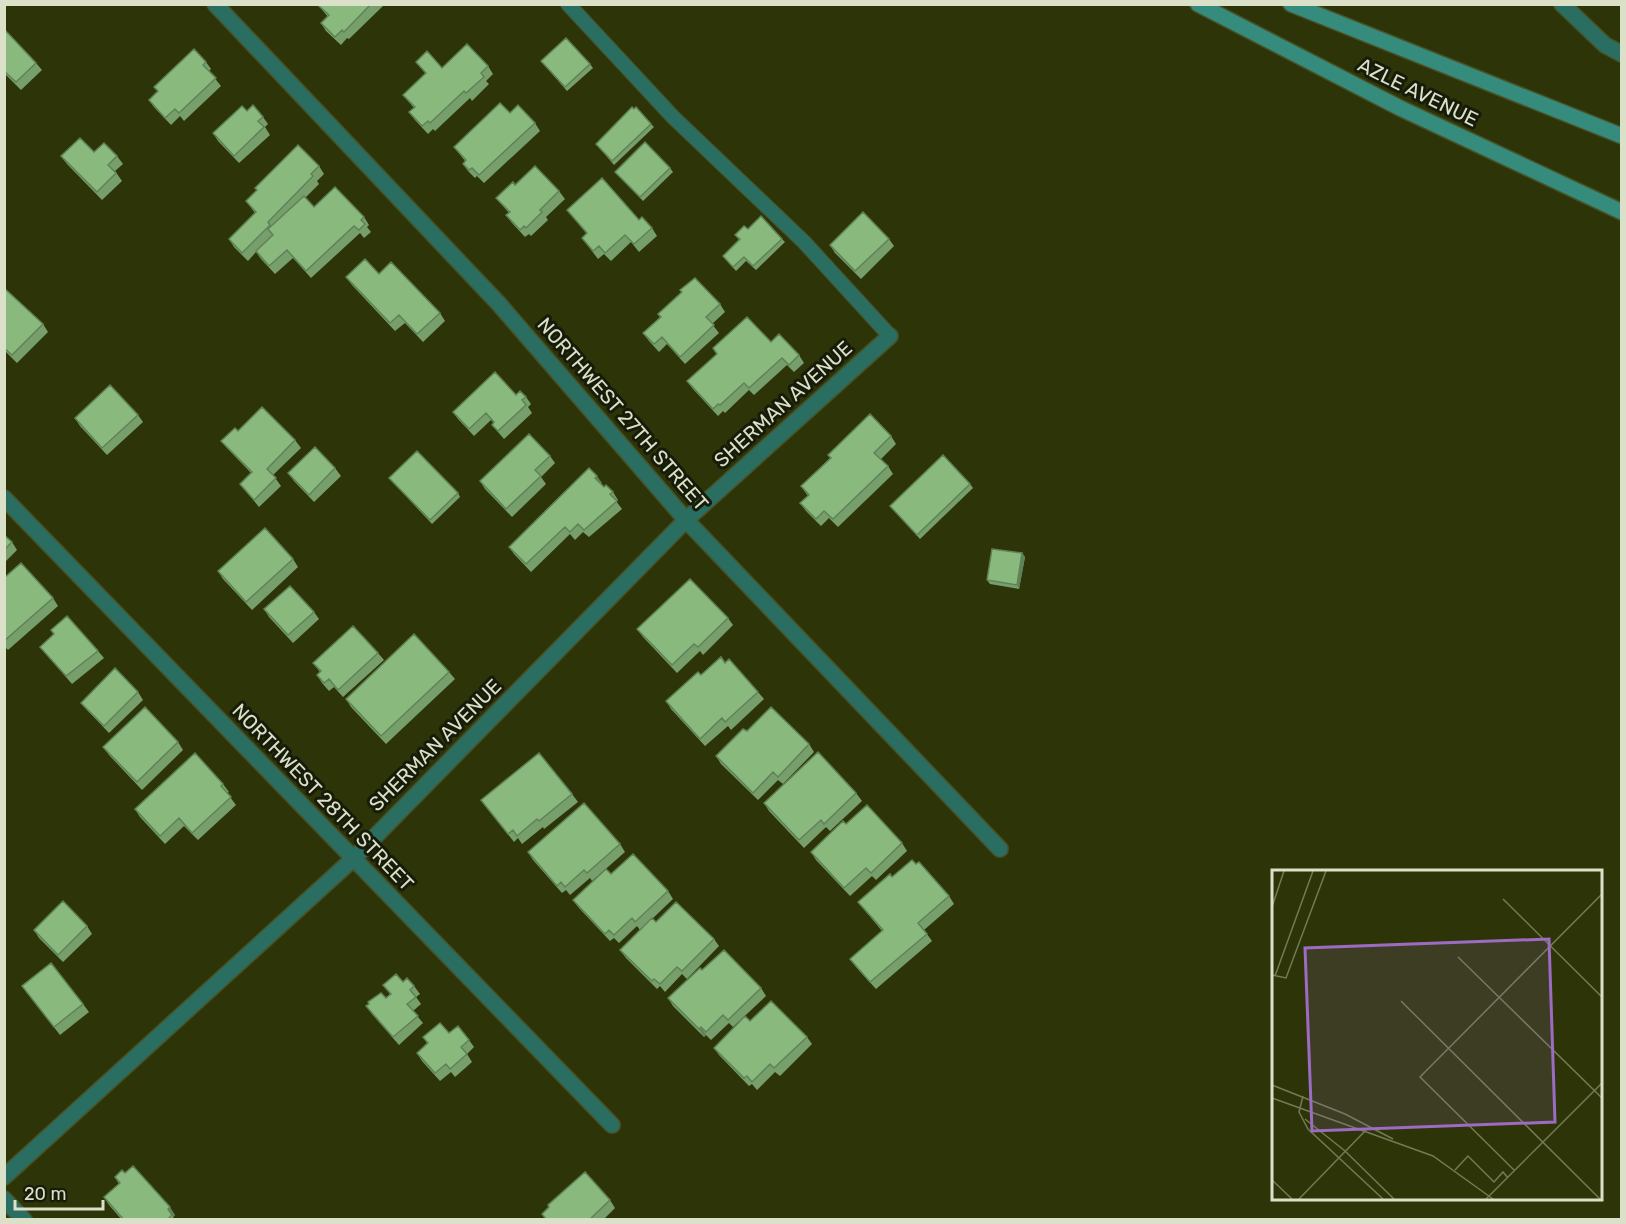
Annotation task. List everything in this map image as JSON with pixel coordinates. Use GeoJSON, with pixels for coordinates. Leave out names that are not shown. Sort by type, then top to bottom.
{"type":"FeatureCollection","features":[{"type":"Feature","properties":{"kind":"main road","name":"AZLE AVENUE"},"geometry":{"type":"LineString","coordinates":[[1198,4],[1400,108],[1622,212]]}},
{"type":"Feature","properties":{"kind":"main road","name":"AZLE AVENUE"},"geometry":{"type":"LineString","coordinates":[[1291,4],[1622,136]]}},
{"type":"Feature","properties":{"kind":"street","name":"NORTHWEST 27TH STREET"},"geometry":{"type":"LineString","coordinates":[[214,4],[499,304],[686,520],[1000,849]]}},
{"type":"Feature","properties":{"kind":"street"},"geometry":{"type":"LineString","coordinates":[[1562,4],[1605,45],[1622,54]]}},
{"type":"Feature","properties":{"kind":"street","name":"SHERMAN AVENUE"},"geometry":{"type":"LineString","coordinates":[[4,1177],[353,859],[686,520],[890,336]]}},
{"type":"Feature","properties":{"kind":"street","name":"NORTHWEST 28TH STREET"},"geometry":{"type":"LineString","coordinates":[[4,498],[612,1125]]}},
{"type":"Feature","properties":{"kind":"street"},"geometry":{"type":"LineString","coordinates":[[4,1199],[24,1220]]}},
{"type":"Feature","properties":{"kind":"lane"},"geometry":{"type":"LineString","coordinates":[[568,4],[673,117],[804,242],[890,336]]}},
{"type":"Feature","properties":{"kind":"building"},"geometry":{"type":"Polygon","coordinates":[[[320,4],[371,4],[344,32],[342,30],[335,37],[321,23],[329,15],[319,6],[320,4]]]}},
{"type":"Feature","properties":{"kind":"building"},"geometry":{"type":"Polygon","coordinates":[[[4,29],[36,63],[16,82],[4,71],[4,29]]]}},
{"type":"Feature","properties":{"kind":"building"},"geometry":{"type":"Polygon","coordinates":[[[566,38],[590,64],[565,87],[541,61],[566,38]]]}},
{"type":"Feature","properties":{"kind":"building"},"geometry":{"type":"Polygon","coordinates":[[[467,44],[488,66],[481,73],[484,77],[466,93],[464,91],[430,123],[428,121],[422,126],[409,112],[415,107],[403,95],[426,73],[416,62],[427,51],[442,68],[467,44]]]}},
{"type":"Feature","properties":{"kind":"building"},"geometry":{"type":"Polygon","coordinates":[[[194,49],[206,62],[203,65],[216,78],[179,113],[175,109],[165,118],[149,100],[158,91],[154,87],[194,49]]]}},
{"type":"Feature","properties":{"kind":"building"},"geometry":{"type":"Polygon","coordinates":[[[500,103],[510,113],[518,105],[535,123],[479,175],[472,168],[469,170],[463,164],[466,160],[454,147],[500,103]]]}},
{"type":"Feature","properties":{"kind":"building"},"geometry":{"type":"Polygon","coordinates":[[[253,105],[263,117],[258,121],[264,127],[234,156],[213,133],[242,106],[247,111],[253,105]]]}},
{"type":"Feature","properties":{"kind":"building"},"geometry":{"type":"Polygon","coordinates":[[[632,107],[634,109],[636,107],[651,124],[612,161],[596,144],[632,107]]]}},
{"type":"Feature","properties":{"kind":"building"},"geometry":{"type":"Polygon","coordinates":[[[80,138],[94,152],[104,143],[117,156],[108,165],[116,173],[97,192],[61,156],[80,138]]]}},
{"type":"Feature","properties":{"kind":"building"},"geometry":{"type":"Polygon","coordinates":[[[645,142],[670,168],[640,197],[615,172],[645,142]]]}},
{"type":"Feature","properties":{"kind":"building"},"geometry":{"type":"Polygon","coordinates":[[[298,145],[319,166],[311,174],[313,176],[268,222],[270,225],[242,253],[229,239],[256,212],[246,201],[257,190],[255,188],[298,145]]]}},
{"type":"Feature","properties":{"kind":"building"},"geometry":{"type":"Polygon","coordinates":[[[535,166],[559,191],[526,228],[524,226],[520,230],[506,215],[510,212],[496,198],[513,182],[515,185],[535,166]]]}},
{"type":"Feature","properties":{"kind":"building"},"geometry":{"type":"Polygon","coordinates":[[[602,178],[639,220],[642,217],[652,228],[634,244],[625,235],[605,253],[599,246],[593,251],[582,238],[587,233],[567,210],[602,178]]]}},
{"type":"Feature","properties":{"kind":"building"},"geometry":{"type":"Polygon","coordinates":[[[335,187],[364,217],[361,220],[365,224],[359,230],[354,226],[306,271],[287,250],[269,266],[256,251],[273,235],[268,229],[304,196],[314,207],[335,187]]]}},
{"type":"Feature","properties":{"kind":"building"},"geometry":{"type":"Polygon","coordinates":[[[863,212],[889,239],[855,271],[830,245],[863,212]]]}},
{"type":"Feature","properties":{"kind":"building"},"geometry":{"type":"Polygon","coordinates":[[[761,216],[782,239],[753,266],[744,257],[733,267],[723,256],[740,239],[735,235],[744,226],[748,229],[761,216]]]}},
{"type":"Feature","properties":{"kind":"building"},"geometry":{"type":"Polygon","coordinates":[[[365,259],[379,274],[391,262],[440,313],[417,334],[399,315],[390,323],[346,277],[365,259]]]}},
{"type":"Feature","properties":{"kind":"building"},"geometry":{"type":"Polygon","coordinates":[[[695,278],[720,304],[706,317],[714,325],[680,357],[662,337],[654,344],[643,333],[661,317],[658,314],[682,292],[680,290],[695,278]]]}},
{"type":"Feature","properties":{"kind":"building"},"geometry":{"type":"Polygon","coordinates":[[[4,288],[43,324],[12,355],[4,348],[4,288]]]}},
{"type":"Feature","properties":{"kind":"building"},"geometry":{"type":"Polygon","coordinates":[[[747,317],[771,342],[779,334],[799,355],[789,365],[782,358],[749,388],[744,383],[713,409],[687,381],[717,354],[713,348],[747,317]]]}},
{"type":"Feature","properties":{"kind":"building"},"geometry":{"type":"Polygon","coordinates":[[[495,372],[516,395],[520,391],[526,397],[522,400],[526,405],[498,431],[486,413],[469,429],[453,412],[495,372]]]}},
{"type":"Feature","properties":{"kind":"building"},"geometry":{"type":"Polygon","coordinates":[[[110,385],[138,415],[102,448],[75,418],[110,385]]]}},
{"type":"Feature","properties":{"kind":"building"},"geometry":{"type":"Polygon","coordinates":[[[262,407],[295,440],[267,469],[276,478],[254,500],[240,484],[252,472],[221,441],[235,428],[238,431],[262,407]]]}},
{"type":"Feature","properties":{"kind":"building"},"geometry":{"type":"Polygon","coordinates":[[[870,414],[891,436],[874,453],[888,466],[833,519],[824,511],[816,519],[800,503],[809,495],[801,486],[831,458],[828,455],[870,414]]]}},
{"type":"Feature","properties":{"kind":"building"},"geometry":{"type":"Polygon","coordinates":[[[529,434],[550,456],[535,470],[541,476],[506,509],[480,481],[529,434]]]}},
{"type":"Feature","properties":{"kind":"building"},"geometry":{"type":"Polygon","coordinates":[[[315,447],[335,468],[309,495],[288,473],[315,447]]]}},
{"type":"Feature","properties":{"kind":"building"},"geometry":{"type":"Polygon","coordinates":[[[417,451],[458,493],[430,520],[389,478],[417,451]]]}},
{"type":"Feature","properties":{"kind":"building"},"geometry":{"type":"Polygon","coordinates":[[[943,455],[970,484],[917,535],[890,506],[943,455]]]}},
{"type":"Feature","properties":{"kind":"building"},"geometry":{"type":"Polygon","coordinates":[[[589,468],[604,487],[606,485],[613,492],[610,494],[617,501],[584,530],[578,524],[570,532],[565,527],[526,564],[509,547],[589,468]]]}},
{"type":"Feature","properties":{"kind":"building"},"geometry":{"type":"Polygon","coordinates":[[[265,528],[293,559],[246,602],[218,571],[265,528]]]}},
{"type":"Feature","properties":{"kind":"building"},"geometry":{"type":"Polygon","coordinates":[[[4,535],[12,542],[4,550],[4,535]]]}},
{"type":"Feature","properties":{"kind":"building"},"geometry":{"type":"Polygon","coordinates":[[[992,549],[1022,553],[1017,585],[987,580],[992,549]]]}},
{"type":"Feature","properties":{"kind":"building"},"geometry":{"type":"Polygon","coordinates":[[[21,563],[53,598],[4,641],[4,578],[21,563]]]}},
{"type":"Feature","properties":{"kind":"building"},"geometry":{"type":"Polygon","coordinates":[[[690,579],[728,618],[698,647],[694,644],[672,665],[637,629],[690,579]]]}},
{"type":"Feature","properties":{"kind":"building"},"geometry":{"type":"Polygon","coordinates":[[[290,586],[314,612],[288,635],[264,609],[290,586]]]}},
{"type":"Feature","properties":{"kind":"building"},"geometry":{"type":"Polygon","coordinates":[[[67,616],[98,651],[66,676],[40,647],[54,634],[51,630],[67,616]]]}},
{"type":"Feature","properties":{"kind":"building"},"geometry":{"type":"Polygon","coordinates":[[[353,626],[378,653],[338,690],[329,679],[324,683],[317,675],[321,671],[313,663],[353,626]]]}},
{"type":"Feature","properties":{"kind":"building"},"geometry":{"type":"Polygon","coordinates":[[[414,634],[449,672],[381,736],[346,699],[414,634]]]}},
{"type":"Feature","properties":{"kind":"building"},"geometry":{"type":"Polygon","coordinates":[[[721,657],[725,663],[729,659],[758,692],[725,722],[722,718],[700,739],[666,701],[698,672],[701,675],[721,657]]]}},
{"type":"Feature","properties":{"kind":"building"},"geometry":{"type":"Polygon","coordinates":[[[115,668],[138,692],[104,726],[81,703],[115,668]]]}},
{"type":"Feature","properties":{"kind":"building"},"geometry":{"type":"Polygon","coordinates":[[[145,707],[178,742],[137,782],[103,747],[145,707]]]}},
{"type":"Feature","properties":{"kind":"building"},"geometry":{"type":"Polygon","coordinates":[[[771,707],[809,744],[778,777],[773,772],[753,793],[716,756],[743,729],[747,731],[771,707]]]}},
{"type":"Feature","properties":{"kind":"building"},"geometry":{"type":"Polygon","coordinates":[[[818,752],[856,793],[824,824],[821,820],[799,840],[764,803],[818,752]]]}},
{"type":"Feature","properties":{"kind":"building"},"geometry":{"type":"Polygon","coordinates":[[[195,753],[223,784],[221,786],[231,797],[192,833],[179,818],[160,836],[135,809],[195,753]]]}},
{"type":"Feature","properties":{"kind":"building"},"geometry":{"type":"Polygon","coordinates":[[[539,753],[572,794],[517,836],[513,830],[508,834],[481,800],[539,753]]]}},
{"type":"Feature","properties":{"kind":"building"},"geometry":{"type":"Polygon","coordinates":[[[584,803],[620,844],[587,873],[584,870],[565,887],[561,882],[557,886],[528,852],[584,803]]]}},
{"type":"Feature","properties":{"kind":"building"},"geometry":{"type":"Polygon","coordinates":[[[867,805],[902,843],[871,873],[866,868],[844,888],[811,852],[843,821],[846,824],[867,805]]]}},
{"type":"Feature","properties":{"kind":"building"},"geometry":{"type":"Polygon","coordinates":[[[633,854],[668,891],[635,922],[632,918],[614,935],[609,930],[605,934],[573,900],[606,869],[611,874],[633,854]]]}},
{"type":"Feature","properties":{"kind":"building"},"geometry":{"type":"Polygon","coordinates":[[[912,860],[916,864],[919,862],[949,896],[918,923],[927,934],[870,982],[850,959],[883,930],[858,902],[890,874],[892,877],[912,860]]]}},
{"type":"Feature","properties":{"kind":"building"},"geometry":{"type":"Polygon","coordinates":[[[63,901],[87,926],[58,955],[34,930],[63,901]]]}},
{"type":"Feature","properties":{"kind":"building"},"geometry":{"type":"Polygon","coordinates":[[[676,902],[714,939],[682,971],[677,967],[660,984],[654,979],[652,981],[620,950],[652,918],[656,922],[676,902]]]}},
{"type":"Feature","properties":{"kind":"building"},"geometry":{"type":"Polygon","coordinates":[[[724,950],[761,988],[728,1020],[723,1015],[706,1032],[701,1027],[699,1029],[668,998],[700,968],[702,970],[724,950]]]}},
{"type":"Feature","properties":{"kind":"building"},"geometry":{"type":"Polygon","coordinates":[[[51,963],[83,1004],[54,1027],[22,986],[51,963]]]}},
{"type":"Feature","properties":{"kind":"building"},"geometry":{"type":"Polygon","coordinates":[[[396,974],[403,982],[407,978],[414,986],[410,990],[416,997],[407,1004],[418,1016],[393,1037],[366,1006],[381,993],[386,998],[391,994],[383,985],[396,974]]]}},
{"type":"Feature","properties":{"kind":"building"},"geometry":{"type":"Polygon","coordinates":[[[771,1001],[807,1037],[774,1068],[770,1064],[752,1082],[747,1076],[744,1078],[714,1048],[745,1016],[750,1021],[771,1001]]]}},
{"type":"Feature","properties":{"kind":"building"},"geometry":{"type":"Polygon","coordinates":[[[440,1023],[449,1033],[458,1026],[469,1040],[461,1047],[467,1054],[450,1069],[446,1064],[435,1073],[417,1053],[428,1043],[423,1037],[440,1023]]]}},
{"type":"Feature","properties":{"kind":"building"},"geometry":{"type":"Polygon","coordinates":[[[133,1166],[170,1207],[168,1209],[172,1215],[167,1220],[124,1220],[104,1197],[120,1183],[115,1177],[122,1170],[125,1173],[133,1166]]]}},
{"type":"Feature","properties":{"kind":"building"},"geometry":{"type":"Polygon","coordinates":[[[585,1172],[610,1200],[589,1220],[547,1220],[542,1214],[549,1207],[548,1205],[585,1172]]]}}]}
